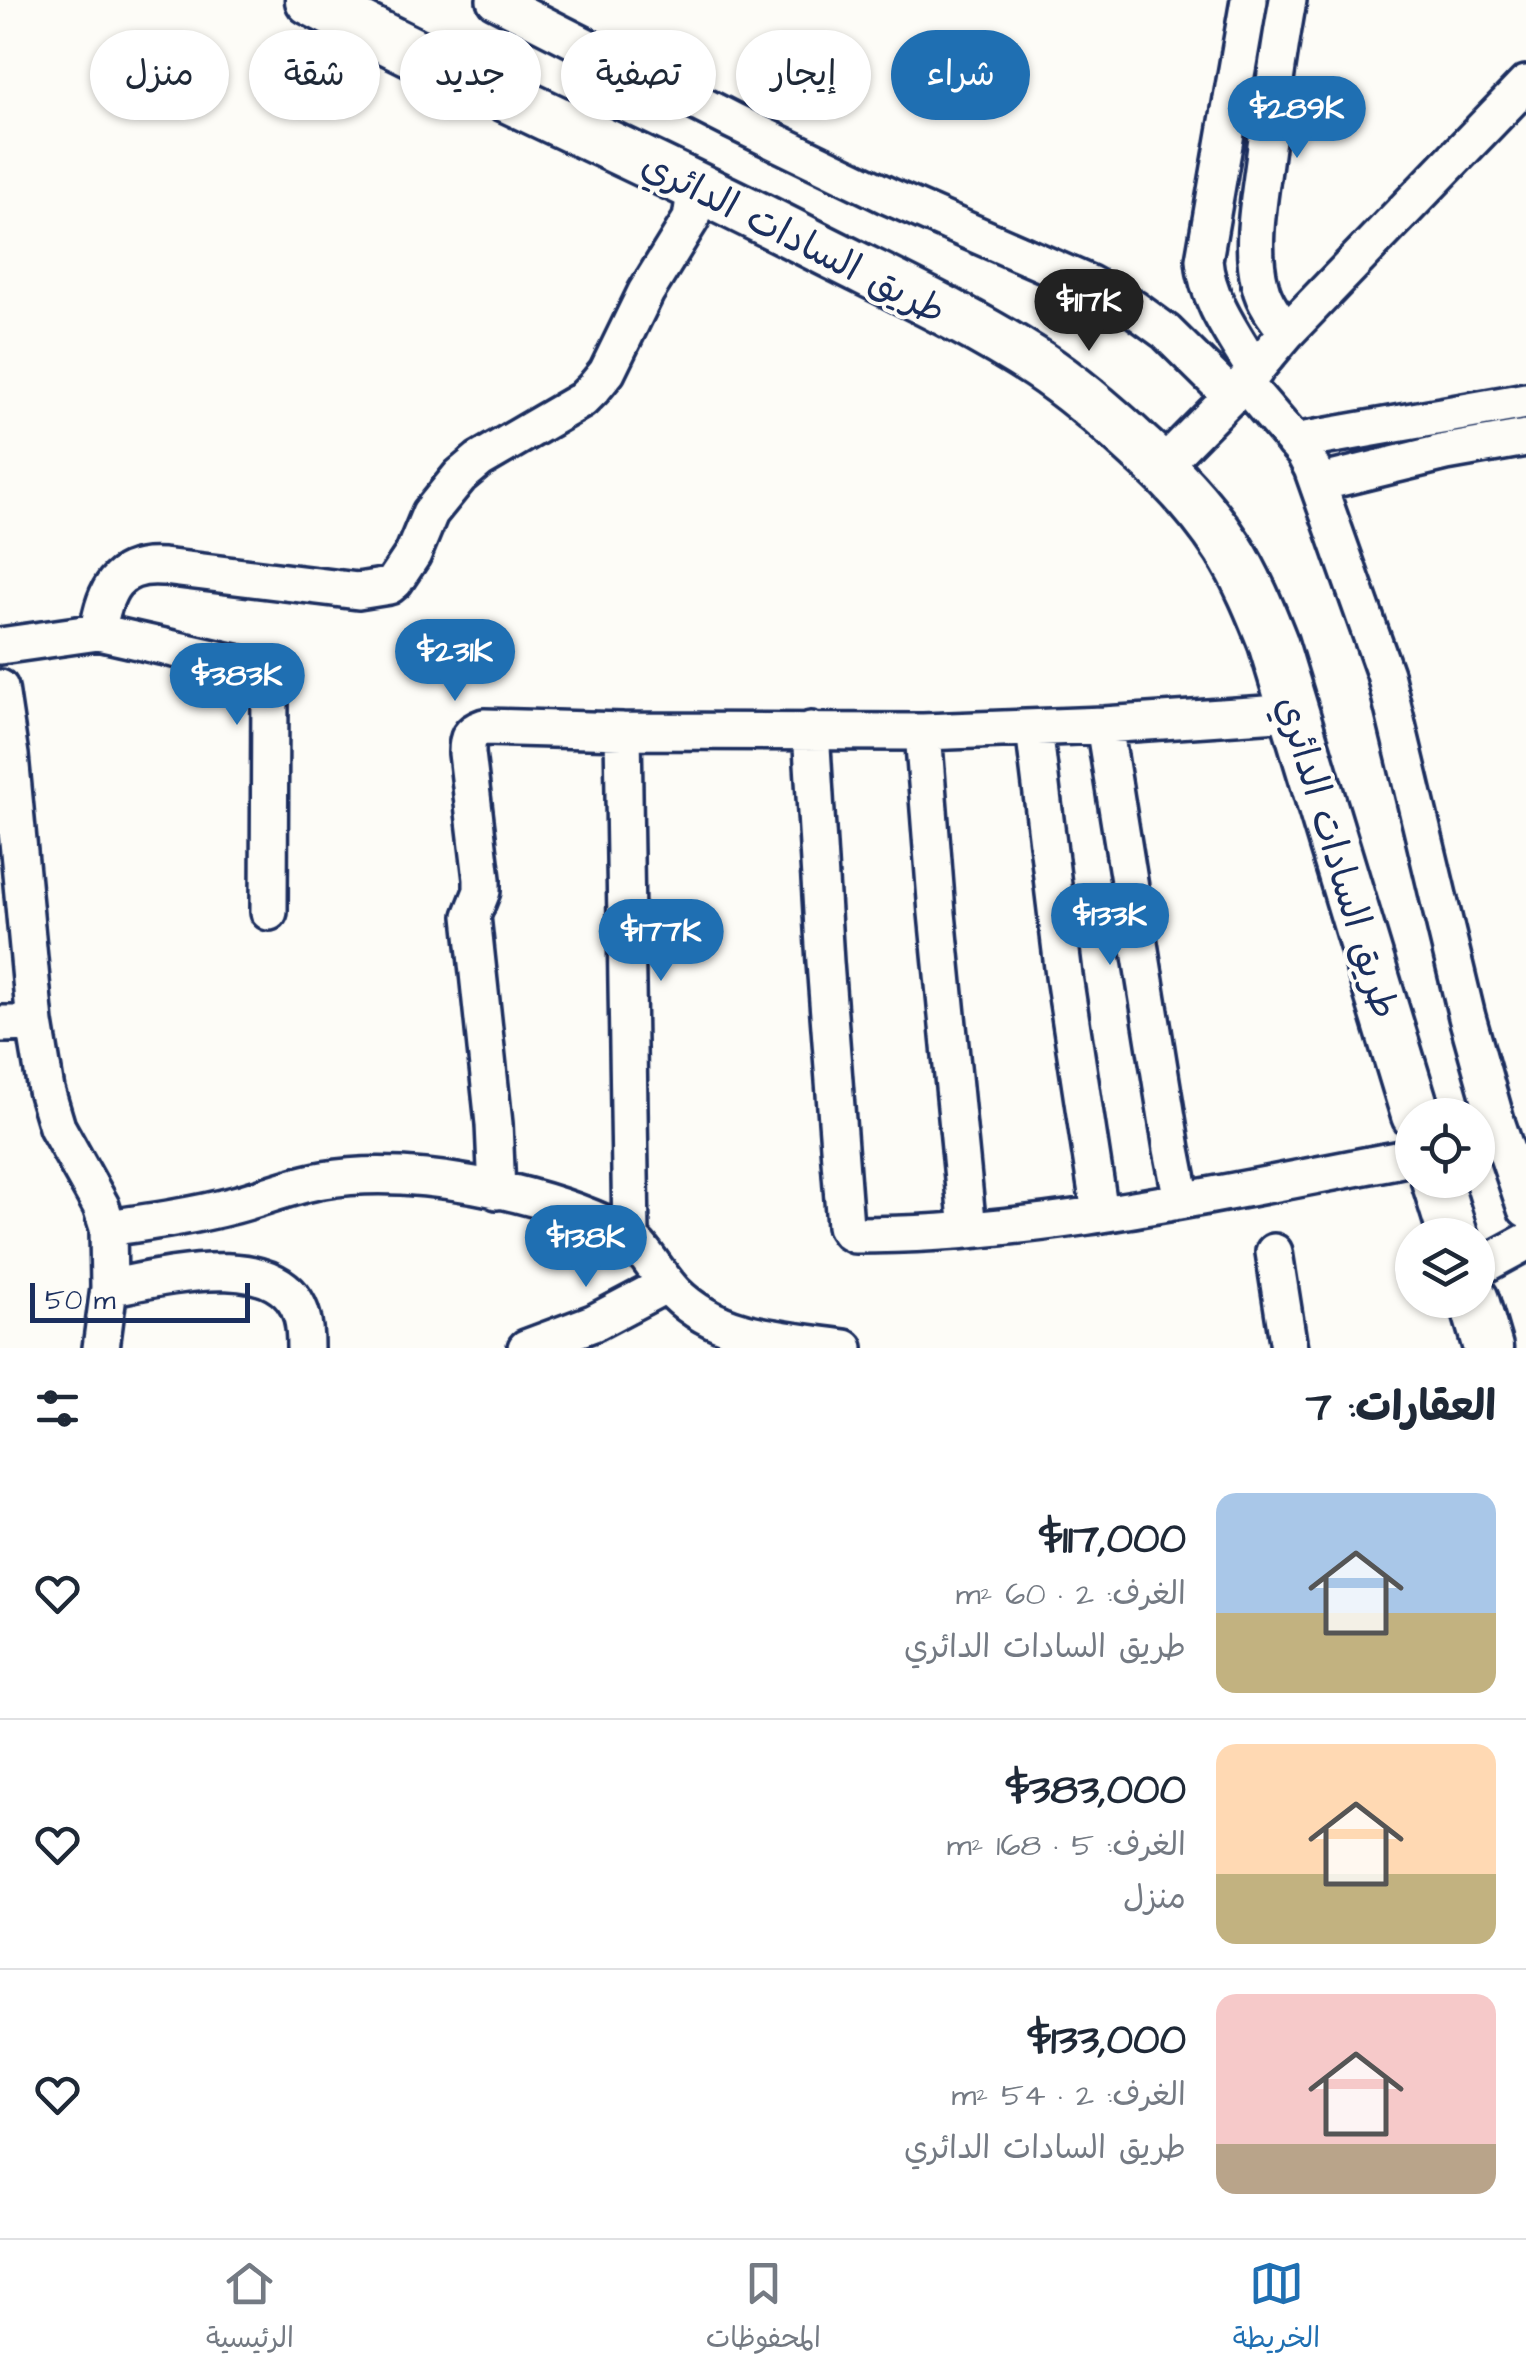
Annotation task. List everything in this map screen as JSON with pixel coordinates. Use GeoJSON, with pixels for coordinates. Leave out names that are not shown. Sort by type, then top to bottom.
{"type":"FeatureCollection","features":[{"type":"Feature","properties":{"kind":"main road","name":"طريق السادات الدائري"},"geometry":{"type":"LineString","coordinates":[[310,0],[386,40],[696,185],[977,328],[1040,366],[1102,412],[1161,466],[1197,505],[1228,548],[1253,594],[1294,712],[1411,1098]]}},
{"type":"Feature","properties":{"kind":"main road"},"geometry":{"type":"LineString","coordinates":[[1479,1318],[1488,1348]]}},
{"type":"Feature","properties":{"kind":"street"},"geometry":{"type":"LineString","coordinates":[[495,0],[802,155],[1090,284],[1133,308],[1243,383],[1294,442],[1319,483],[1385,674],[1480,1066],[1526,1208]]}},
{"type":"Feature","properties":{"kind":"street"},"geometry":{"type":"LineString","coordinates":[[1243,383],[1212,297],[1204,260],[1249,0]]}},
{"type":"Feature","properties":{"kind":"street"},"geometry":{"type":"LineString","coordinates":[[1287,332],[1260,288],[1256,236],[1288,0]]}},
{"type":"Feature","properties":{"kind":"street"},"geometry":{"type":"LineString","coordinates":[[1161,466],[1526,84]]}},
{"type":"Feature","properties":{"kind":"street"},"geometry":{"type":"LineString","coordinates":[[98,632],[106,594],[124,573],[147,566],[358,591],[389,586],[402,573],[430,514],[460,476],[478,460],[582,400],[608,372],[646,292],[692,219],[696,185]]}},
{"type":"Feature","properties":{"kind":"street"},"geometry":{"type":"LineString","coordinates":[[1294,442],[1526,400]]}},
{"type":"Feature","properties":{"kind":"street"},"geometry":{"type":"LineString","coordinates":[[1319,483],[1526,438]]}},
{"type":"Feature","properties":{"kind":"street"},"geometry":{"type":"LineString","coordinates":[[0,646],[98,632],[263,669],[270,684],[269,912]]}},
{"type":"Feature","properties":{"kind":"street"},"geometry":{"type":"LineString","coordinates":[[0,688],[10,755],[11,901],[18,1024],[57,1127],[101,1206],[108,1228],[110,1288],[101,1348]]}},
{"type":"Feature","properties":{"kind":"street"},"geometry":{"type":"LineString","coordinates":[[496,1191],[494,1124],[472,916],[482,891],[466,753],[473,731],[484,728],[923,732],[1294,712]]}},
{"type":"Feature","properties":{"kind":"street"},"geometry":{"type":"LineString","coordinates":[[1104,725],[1182,1200]]}},
{"type":"Feature","properties":{"kind":"street"},"geometry":{"type":"LineString","coordinates":[[1034,728],[1064,976],[1100,1213]]}},
{"type":"Feature","properties":{"kind":"street"},"geometry":{"type":"LineString","coordinates":[[811,730],[848,1232],[856,1235],[968,1230],[1100,1213],[1395,1159]]}},
{"type":"Feature","properties":{"kind":"street"},"geometry":{"type":"LineString","coordinates":[[623,731],[630,1237]]}},
{"type":"Feature","properties":{"kind":"street"},"geometry":{"type":"LineString","coordinates":[[923,732],[968,1230]]}},
{"type":"Feature","properties":{"kind":"street"},"geometry":{"type":"LineString","coordinates":[[108,1228],[198,1214],[323,1180],[364,1175],[426,1177],[547,1202],[630,1237],[680,1298],[747,1341],[845,1348]]}},
{"type":"Feature","properties":{"kind":"street"},"geometry":{"type":"LineString","coordinates":[[1495,1259],[1526,1242]]}},
{"type":"Feature","properties":{"kind":"street"},"geometry":{"type":"LineString","coordinates":[[1274,1252],[1289,1348]]}},
{"type":"Feature","properties":{"kind":"street"},"geometry":{"type":"LineString","coordinates":[[110,1288],[179,1275],[247,1273],[277,1284],[295,1300],[302,1315],[305,1348]]}},
{"type":"Feature","properties":{"kind":"street"},"geometry":{"type":"LineString","coordinates":[[526,1348],[593,1322],[667,1284]]}}]}
